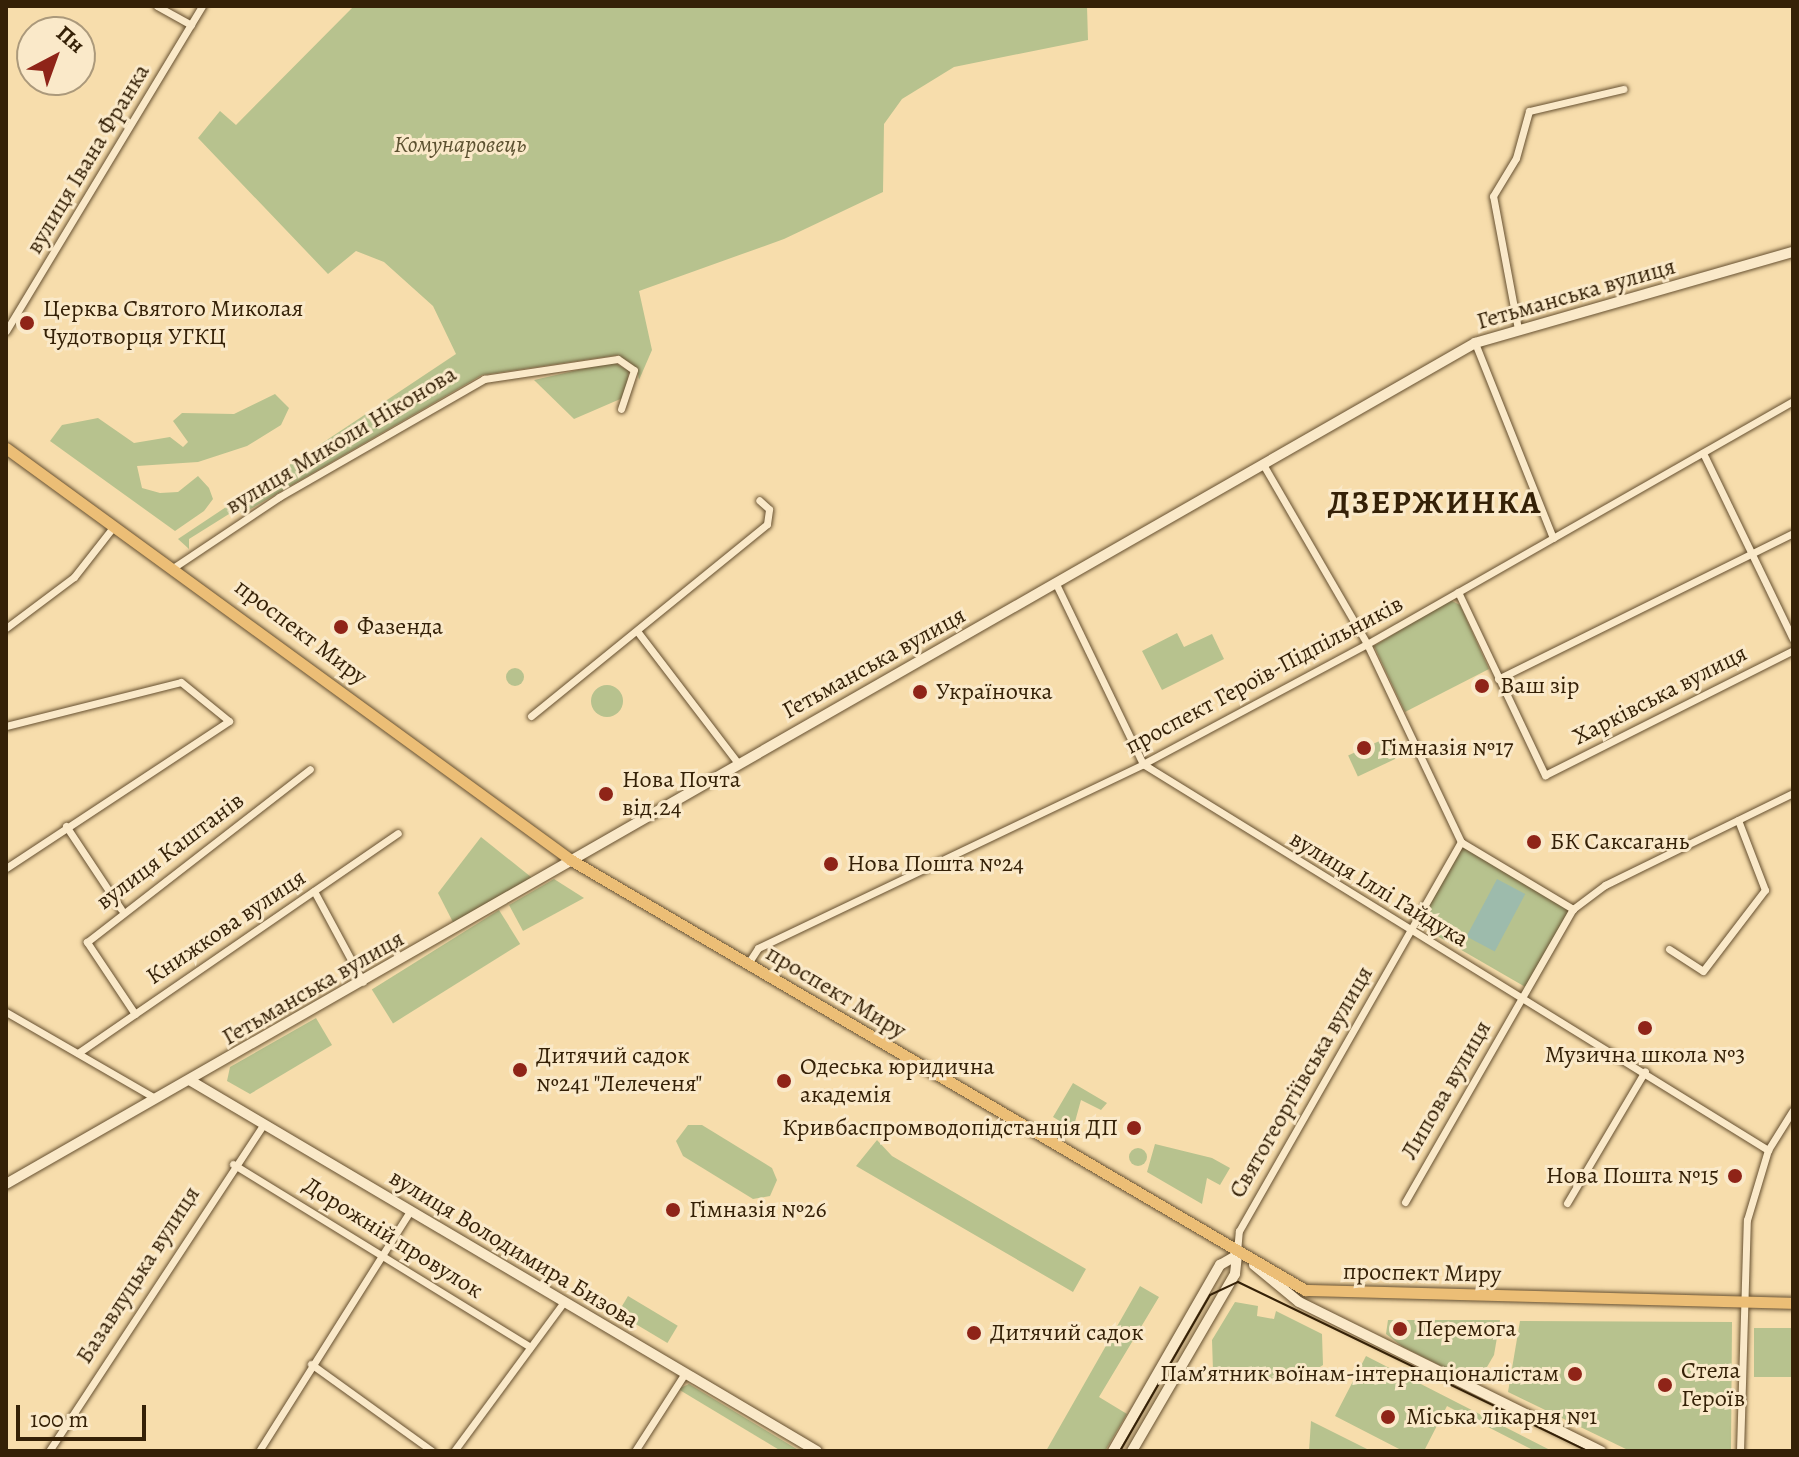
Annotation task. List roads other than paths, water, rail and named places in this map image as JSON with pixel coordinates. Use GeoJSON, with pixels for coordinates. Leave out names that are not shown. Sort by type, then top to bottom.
{"type":"FeatureCollection","features":[{"type":"Feature","properties":{"kind":"main road","name":"проспект Миру"},"geometry":{"type":"LineString","coordinates":[[6,448],[116,522],[571,860],[1254,1265],[1320,1293],[1793,1303]]}},
{"type":"Feature","properties":{"kind":"street"},"geometry":{"type":"LineString","coordinates":[[157,6],[191,25]]}},
{"type":"Feature","properties":{"kind":"street","name":"вулиця Івана Франка"},"geometry":{"type":"LineString","coordinates":[[6,331],[202,6]]}},
{"type":"Feature","properties":{"kind":"street"},"geometry":{"type":"LineString","coordinates":[[1518,329],[1493,196],[1516,158],[1529,111],[1623,89]]}},
{"type":"Feature","properties":{"kind":"street","name":"Гетьманська вулиця"},"geometry":{"type":"LineString","coordinates":[[6,1184],[363,982],[737,762],[1264,466],[1475,343],[1793,252]]}},
{"type":"Feature","properties":{"kind":"street"},"geometry":{"type":"LineString","coordinates":[[1475,343],[1553,538]]}},
{"type":"Feature","properties":{"kind":"street","name":"вулиця Миколи Ніконова"},"geometry":{"type":"LineString","coordinates":[[176,566],[279,497],[484,379],[618,359],[629,364],[635,381],[621,409]]}},
{"type":"Feature","properties":{"kind":"street","name":"проспект Героїв-Підпільників"},"geometry":{"type":"LineString","coordinates":[[747,965],[758,948],[1143,764],[1367,644],[1793,401]]}},
{"type":"Feature","properties":{"kind":"street"},"geometry":{"type":"LineString","coordinates":[[1703,453],[1748,555],[1793,639]]}},
{"type":"Feature","properties":{"kind":"street"},"geometry":{"type":"LineString","coordinates":[[1264,466],[1367,644],[1461,842],[1573,909],[1793,793]]}},
{"type":"Feature","properties":{"kind":"street"},"geometry":{"type":"LineString","coordinates":[[531,716],[767,524],[769,509],[759,500]]}},
{"type":"Feature","properties":{"kind":"street"},"geometry":{"type":"LineString","coordinates":[[6,628],[74,577],[116,522]]}},
{"type":"Feature","properties":{"kind":"street"},"geometry":{"type":"LineString","coordinates":[[1458,592],[1498,679],[1793,533]]}},
{"type":"Feature","properties":{"kind":"street"},"geometry":{"type":"LineString","coordinates":[[1056,584],[1143,764]]}},
{"type":"Feature","properties":{"kind":"street"},"geometry":{"type":"LineString","coordinates":[[637,631],[737,762]]}},
{"type":"Feature","properties":{"kind":"street","name":"Харківська вулиця"},"geometry":{"type":"LineString","coordinates":[[1498,679],[1545,775],[1793,650]]}},
{"type":"Feature","properties":{"kind":"street"},"geometry":{"type":"LineString","coordinates":[[6,726],[181,682],[227,714],[227,726],[66,826],[6,868]]}},
{"type":"Feature","properties":{"kind":"street","name":"вулиця Іллі Гайдука"},"geometry":{"type":"LineString","coordinates":[[1143,764],[1409,933],[1523,997],[1768,1150]]}},
{"type":"Feature","properties":{"kind":"street","name":"вулиця Каштанів"},"geometry":{"type":"LineString","coordinates":[[135,1014],[87,942],[121,909],[310,769]]}},
{"type":"Feature","properties":{"kind":"street"},"geometry":{"type":"LineString","coordinates":[[1669,949],[1703,971],[1765,890],[1738,820]]}},
{"type":"Feature","properties":{"kind":"street"},"geometry":{"type":"LineString","coordinates":[[66,826],[121,909]]}},
{"type":"Feature","properties":{"kind":"street","name":"Книжкова вулиця"},"geometry":{"type":"LineString","coordinates":[[78,1053],[398,833]]}},
{"type":"Feature","properties":{"kind":"street","name":"Святогеоргіївська вулиця"},"geometry":{"type":"LineString","coordinates":[[1132,1451],[1235,1274],[1239,1231],[1461,842]]}},
{"type":"Feature","properties":{"kind":"street"},"geometry":{"type":"LineString","coordinates":[[314,891],[363,982]]}},
{"type":"Feature","properties":{"kind":"street","name":"Липова вулиця"},"geometry":{"type":"LineString","coordinates":[[1405,1202],[1573,909]]}},
{"type":"Feature","properties":{"kind":"street"},"geometry":{"type":"LineString","coordinates":[[6,1012],[155,1098]]}},
{"type":"Feature","properties":{"kind":"street"},"geometry":{"type":"LineString","coordinates":[[1567,1203],[1645,1071]]}},
{"type":"Feature","properties":{"kind":"street","name":"вулиця Володимира Бизова"},"geometry":{"type":"LineString","coordinates":[[191,1081],[817,1451]]}},
{"type":"Feature","properties":{"kind":"street"},"geometry":{"type":"LineString","coordinates":[[1740,1451],[1741,1302],[1747,1220],[1768,1150],[1793,1110]]}},
{"type":"Feature","properties":{"kind":"street","name":"Базавлуцька вулиця"},"geometry":{"type":"LineString","coordinates":[[49,1451],[233,1164],[264,1124]]}},
{"type":"Feature","properties":{"kind":"street","name":"Дорожній провулок"},"geometry":{"type":"LineString","coordinates":[[233,1164],[530,1347]]}},
{"type":"Feature","properties":{"kind":"street"},"geometry":{"type":"LineString","coordinates":[[259,1451],[410,1211]]}},
{"type":"Feature","properties":{"kind":"street","name":"Святогеоргіївська вулиця"},"geometry":{"type":"LineString","coordinates":[[1113,1451],[1220,1265],[1237,1255]]}},
{"type":"Feature","properties":{"kind":"street"},"geometry":{"type":"LineString","coordinates":[[1254,1265],[1299,1302],[1601,1451]]}},
{"type":"Feature","properties":{"kind":"street"},"geometry":{"type":"LineString","coordinates":[[454,1451],[564,1302]]}},
{"type":"Feature","properties":{"kind":"street"},"geometry":{"type":"LineString","coordinates":[[311,1364],[432,1451]]}},
{"type":"Feature","properties":{"kind":"street"},"geometry":{"type":"LineString","coordinates":[[635,1451],[685,1373]]}},
{"type":"Feature","properties":{"kind":"tram line"},"geometry":{"type":"LineString","coordinates":[[1120,1451],[1210,1295],[1238,1282],[1587,1451]]}},
{"type":"Feature","properties":{"kind":"place","name":"Церква Святого Миколая Чудотворця УГКЦ"},"geometry":{"type":"Point","coordinates":[27,323]}},
{"type":"Feature","properties":{"kind":"place","name":"Фазенда"},"geometry":{"type":"Point","coordinates":[341,627]}},
{"type":"Feature","properties":{"kind":"place","name":"Ваш зір"},"geometry":{"type":"Point","coordinates":[1482,686]}},
{"type":"Feature","properties":{"kind":"place","name":"Україночка"},"geometry":{"type":"Point","coordinates":[920,692]}},
{"type":"Feature","properties":{"kind":"place","name":"Гімназія №17"},"geometry":{"type":"Point","coordinates":[1364,748]}},
{"type":"Feature","properties":{"kind":"place","name":"Нова Почта від.24"},"geometry":{"type":"Point","coordinates":[606,794]}},
{"type":"Feature","properties":{"kind":"place","name":"БК Саксагань"},"geometry":{"type":"Point","coordinates":[1534,842]}},
{"type":"Feature","properties":{"kind":"place","name":"Нова Пошта №24"},"geometry":{"type":"Point","coordinates":[831,864]}},
{"type":"Feature","properties":{"kind":"place","name":"Музична школа №3"},"geometry":{"type":"Point","coordinates":[1645,1028]}},
{"type":"Feature","properties":{"kind":"place","name":"Дитячий садок №241 \"Лелеченя\""},"geometry":{"type":"Point","coordinates":[520,1070]}},
{"type":"Feature","properties":{"kind":"place","name":"Одеська юридична академія"},"geometry":{"type":"Point","coordinates":[784,1081]}},
{"type":"Feature","properties":{"kind":"place","name":"Кривбаспромводопідстанція ДП"},"geometry":{"type":"Point","coordinates":[1134,1128]}},
{"type":"Feature","properties":{"kind":"place","name":"Нова Пошта №15"},"geometry":{"type":"Point","coordinates":[1735,1176]}},
{"type":"Feature","properties":{"kind":"place","name":"Гімназія №26"},"geometry":{"type":"Point","coordinates":[673,1210]}},
{"type":"Feature","properties":{"kind":"place","name":"Перемога"},"geometry":{"type":"Point","coordinates":[1400,1329]}},
{"type":"Feature","properties":{"kind":"place","name":"Дитячий садок"},"geometry":{"type":"Point","coordinates":[974,1333]}},
{"type":"Feature","properties":{"kind":"place","name":"Пам’ятник воїнам-інтернаціоналістам"},"geometry":{"type":"Point","coordinates":[1575,1374]}},
{"type":"Feature","properties":{"kind":"place","name":"Стела Героїв"},"geometry":{"type":"Point","coordinates":[1665,1385]}},
{"type":"Feature","properties":{"kind":"place","name":"Міська лікарня №1"},"geometry":{"type":"Point","coordinates":[1388,1417]}},
{"type":"Feature","properties":{"kind":"district","name":"ДЗЕРЖИНКА"},"geometry":{"type":"Point","coordinates":[1435,502]}},
{"type":"Feature","properties":{"kind":"park label","name":"Комунаровець"},"geometry":{"type":"Point","coordinates":[460,145]}}]}
